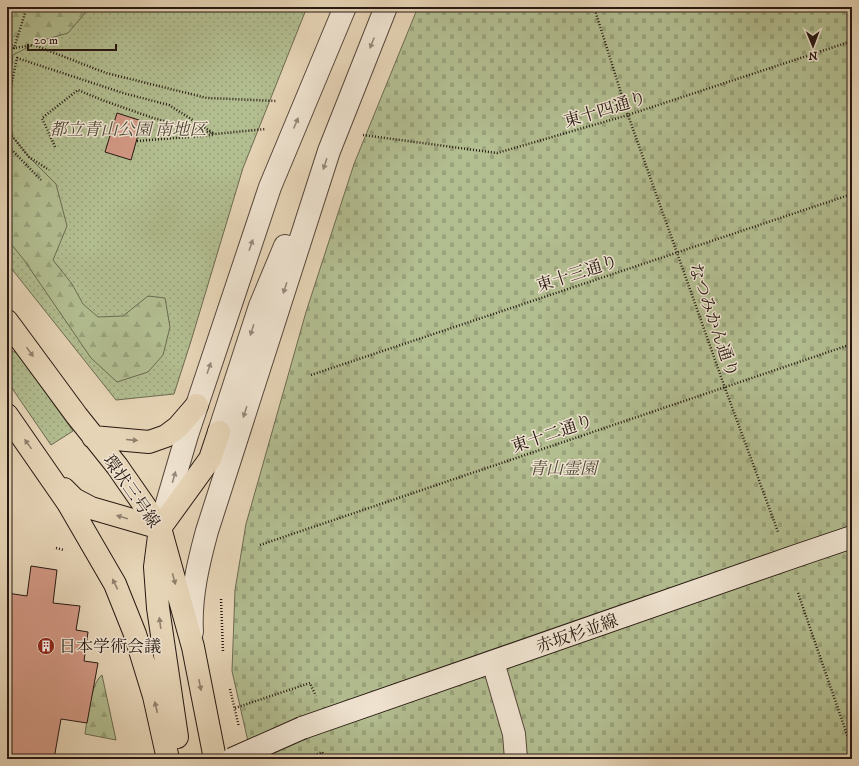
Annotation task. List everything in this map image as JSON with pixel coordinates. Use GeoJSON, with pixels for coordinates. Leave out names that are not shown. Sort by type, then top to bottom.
{"type":"FeatureCollection","features":[{"type":"Feature","properties":{"kind":"main road","name":"環状三号線"},"geometry":{"type":"LineString","coordinates":[[7,320],[93,437],[117,466],[160,528],[193,647],[215,759]]}},
{"type":"Feature","properties":{"kind":"main road"},"geometry":{"type":"LineString","coordinates":[[93,437],[149,442],[166,436],[178,427],[197,405]]}},
{"type":"Feature","properties":{"kind":"main road"},"geometry":{"type":"LineString","coordinates":[[7,415],[68,503],[115,584],[137,641],[154,696],[168,759]]}},
{"type":"Feature","properties":{"kind":"main road"},"geometry":{"type":"LineString","coordinates":[[180,759],[158,608],[155,567],[160,528],[210,459],[219,432]]}},
{"type":"Feature","properties":{"kind":"main road"},"geometry":{"type":"LineString","coordinates":[[48,474],[74,499],[91,508],[160,528]]}},
{"type":"Feature","properties":{"kind":"street"},"geometry":{"type":"LineString","coordinates":[[160,528],[187,435],[270,187],[345,7]]}},
{"type":"Feature","properties":{"kind":"street"},"geometry":{"type":"LineString","coordinates":[[219,432],[260,306],[304,213],[386,7]]}},
{"type":"Feature","properties":{"kind":"street"},"geometry":{"type":"LineString","coordinates":[[193,647],[191,615],[199,559],[304,213]]}},
{"type":"Feature","properties":{"kind":"street","name":"赤坂杉並線"},"geometry":{"type":"LineString","coordinates":[[232,759],[302,728],[852,537]]}},
{"type":"Feature","properties":{"kind":"street"},"geometry":{"type":"LineString","coordinates":[[493,662],[514,734],[516,759]]}},
{"type":"Feature","properties":{"kind":"path"},"geometry":{"type":"LineString","coordinates":[[14,48],[27,7]]}},
{"type":"Feature","properties":{"kind":"path","name":"なつみかん通り"},"geometry":{"type":"LineString","coordinates":[[594,7],[628,116],[778,532]]}},
{"type":"Feature","properties":{"kind":"path","name":"東十四通り"},"geometry":{"type":"LineString","coordinates":[[358,135],[497,153],[628,116],[852,40]]}},
{"type":"Feature","properties":{"kind":"path"},"geometry":{"type":"LineString","coordinates":[[7,41],[14,48]]}},
{"type":"Feature","properties":{"kind":"path"},"geometry":{"type":"LineString","coordinates":[[7,50],[34,45],[106,73],[207,98],[284,102]]}},
{"type":"Feature","properties":{"kind":"path"},"geometry":{"type":"LineString","coordinates":[[7,105],[17,58],[123,93],[169,104],[215,134]]}},
{"type":"Feature","properties":{"kind":"path"},"geometry":{"type":"LineString","coordinates":[[55,147],[42,118],[78,90],[153,118],[215,134]]}},
{"type":"Feature","properties":{"kind":"path"},"geometry":{"type":"LineString","coordinates":[[7,109],[12,136],[29,157],[49,170]]}},
{"type":"Feature","properties":{"kind":"path"},"geometry":{"type":"LineString","coordinates":[[137,141],[272,128]]}},
{"type":"Feature","properties":{"kind":"path"},"geometry":{"type":"LineString","coordinates":[[7,145],[41,180]]}},
{"type":"Feature","properties":{"kind":"path","name":"東十三通り"},"geometry":{"type":"LineString","coordinates":[[310,375],[852,194]]}},
{"type":"Feature","properties":{"kind":"path","name":"東十二通り"},"geometry":{"type":"LineString","coordinates":[[260,545],[852,344]]}},
{"type":"Feature","properties":{"kind":"path"},"geometry":{"type":"LineString","coordinates":[[798,593],[852,749]]}},
{"type":"Feature","properties":{"kind":"path"},"geometry":{"type":"LineString","coordinates":[[221,597],[223,656]]}},
{"type":"Feature","properties":{"kind":"path"},"geometry":{"type":"LineString","coordinates":[[235,708],[310,683],[316,696]]}},
{"type":"Feature","properties":{"kind":"path"},"geometry":{"type":"LineString","coordinates":[[230,686],[239,730]]}},
{"type":"Feature","properties":{"kind":"path"},"geometry":{"type":"LineString","coordinates":[[306,759],[322,752],[326,759]]}},
{"type":"Feature","properties":{"kind":"green space","name":"都立青山公園 南地区"},"geometry":{"type":"Polygon","coordinates":[[[7,7],[307,7],[243,168],[174,394],[116,400],[7,263],[7,7]]]}},
{"type":"Feature","properties":{"kind":"green space"},"geometry":{"type":"Polygon","coordinates":[[[7,7],[90,7],[68,33],[40,41],[13,55],[7,104],[7,7]]]}},
{"type":"Feature","properties":{"kind":"green space","name":"青山霊園"},"geometry":{"type":"Polygon","coordinates":[[[418,7],[852,7],[852,759],[252,759],[232,671],[235,590],[246,524],[306,312],[354,164],[418,7]]]}},
{"type":"Feature","properties":{"kind":"green space"},"geometry":{"type":"Polygon","coordinates":[[[7,109],[12,136],[29,157],[56,184],[67,226],[53,260],[72,284],[83,304],[98,317],[123,316],[148,296],[165,298],[170,327],[163,355],[148,372],[117,382],[91,358],[24,260],[7,239],[7,109]]]}},
{"type":"Feature","properties":{"kind":"green space"},"geometry":{"type":"Polygon","coordinates":[[[7,351],[15,352],[20,357],[73,431],[51,445],[7,381],[7,351]]]}},
{"type":"Feature","properties":{"kind":"green space"},"geometry":{"type":"Polygon","coordinates":[[[102,675],[116,740],[85,734],[92,693],[98,679],[102,675]]]}},
{"type":"Feature","properties":{"kind":"building"},"geometry":{"type":"Polygon","coordinates":[[[117,113],[142,121],[131,160],[105,152],[117,113]]]}},
{"type":"Feature","properties":{"kind":"building","name":"日本学術会議"},"geometry":{"type":"Polygon","coordinates":[[[31,566],[57,570],[53,603],[80,606],[76,630],[88,632],[84,661],[98,663],[87,723],[61,719],[54,759],[7,759],[7,593],[27,596],[31,566]]]}},
{"type":"Feature","properties":{"kind":"place","name":"日本学術会議"},"geometry":{"type":"Point","coordinates":[46,646]}}]}
